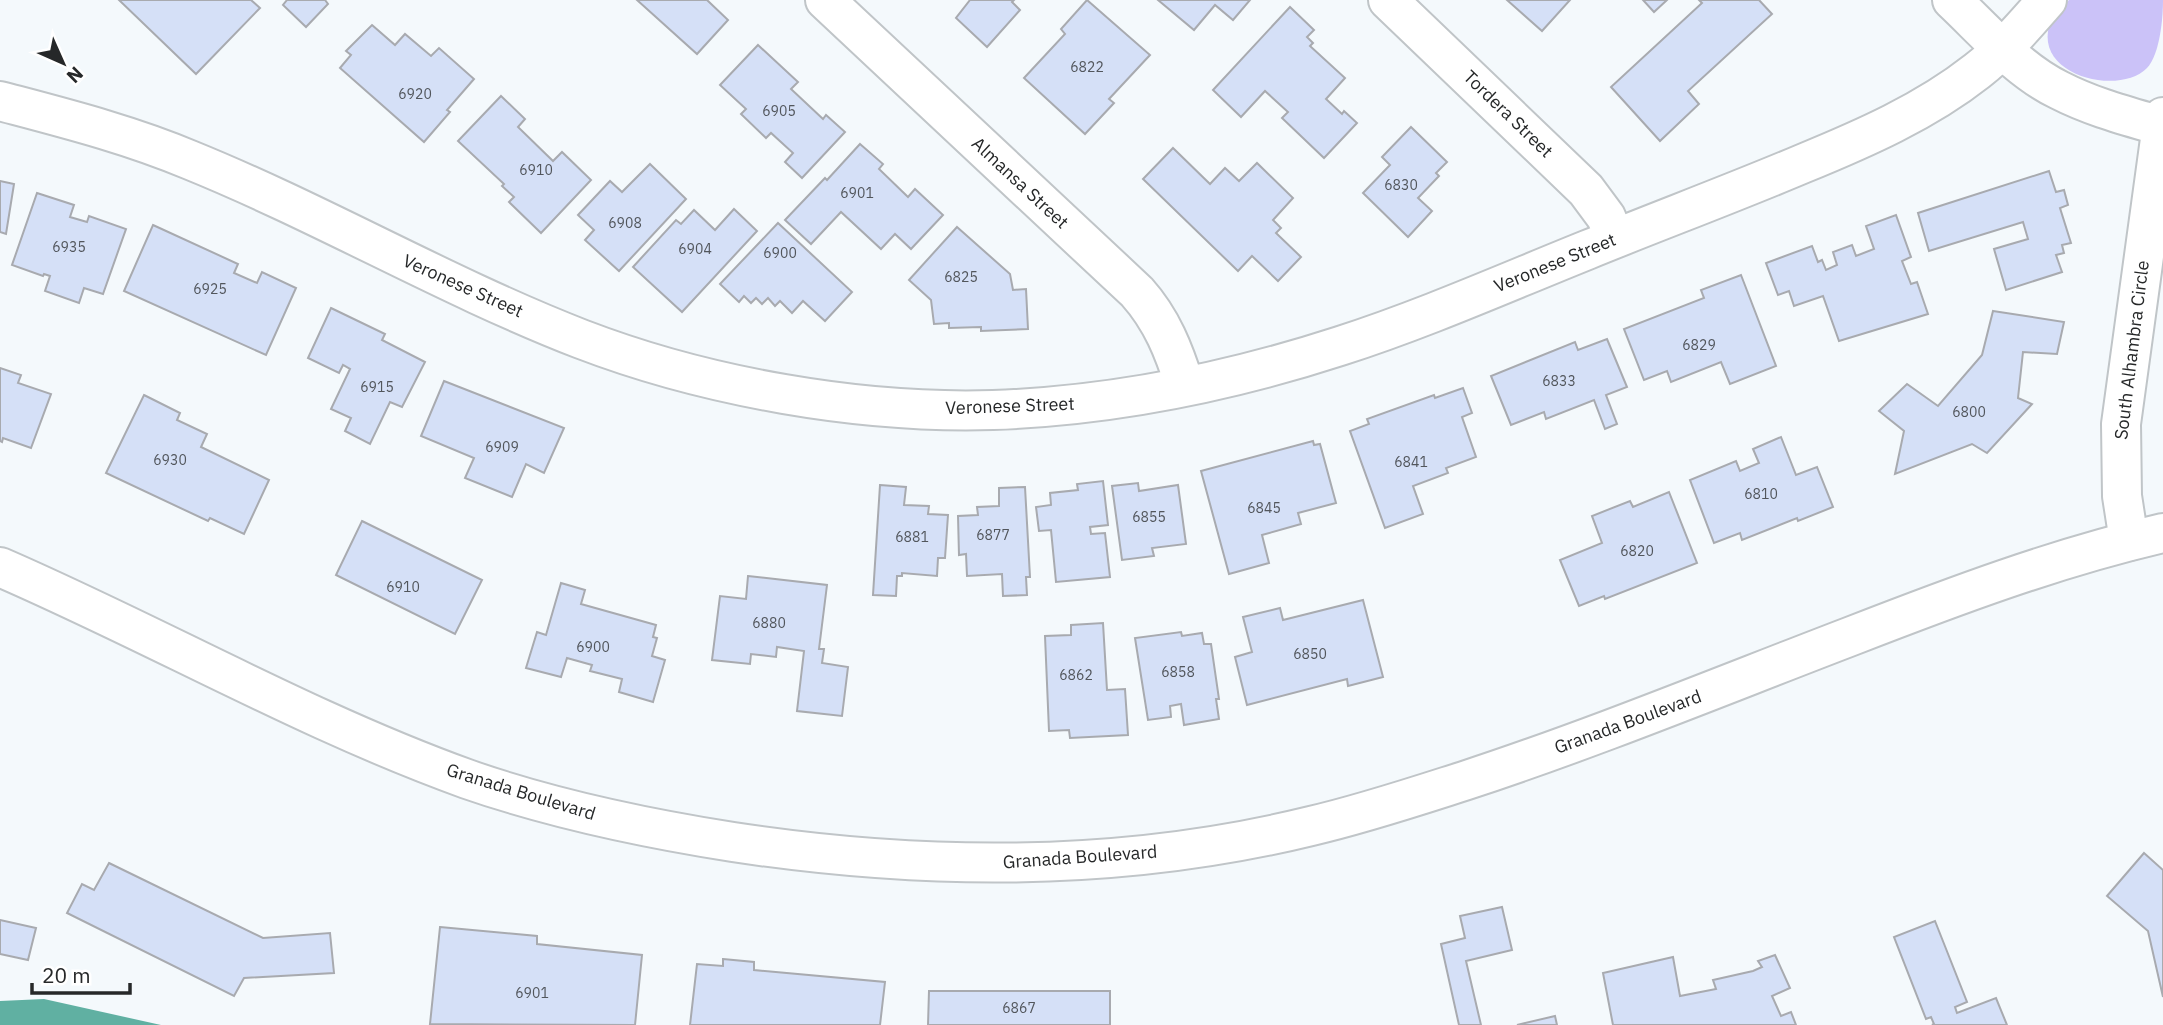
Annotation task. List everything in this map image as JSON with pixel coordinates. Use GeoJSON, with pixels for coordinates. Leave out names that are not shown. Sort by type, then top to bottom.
{"type":"FeatureCollection","features":[{"type":"Feature","properties":{"kind":"street","name":"Almansa Street"},"geometry":{"type":"LineString","coordinates":[[825,0],[1137,292],[1164,329],[1185,386]]}},
{"type":"Feature","properties":{"kind":"street","name":"Tordera Street"},"geometry":{"type":"LineString","coordinates":[[1388,0],[1586,190],[1606,217],[1615,238]]}},
{"type":"Feature","properties":{"kind":"street"},"geometry":{"type":"LineString","coordinates":[[1952,0],[2003,48],[2058,90],[2103,109],[2162,121]]}},
{"type":"Feature","properties":{"kind":"street","name":"Veronese Street"},"geometry":{"type":"LineString","coordinates":[[0,101],[111,131],[158,147],[250,186],[408,262],[581,339],[642,360],[742,386],[875,404],[992,410],[1092,402],[1185,386],[1321,351],[1392,328],[1740,191],[1878,131],[1949,91],[1977,71],[2003,48],[2047,0]]}},
{"type":"Feature","properties":{"kind":"street","name":"South Alhambra Circle"},"geometry":{"type":"LineString","coordinates":[[2146,537],[2122,496],[2121,424],[2162,121]]}},
{"type":"Feature","properties":{"kind":"street","name":"Granada Boulevard"},"geometry":{"type":"LineString","coordinates":[[0,567],[103,613],[332,723],[470,780],[660,831],[771,848],[884,860],[983,863],[1148,854],[1311,827],[1466,780],[1595,735],[2012,576],[2146,537]]}},
{"type":"Feature","properties":{"kind":"shaded area"},"geometry":{"type":"Polygon","coordinates":[[[2069,0],[2163,0],[2158,45],[2147,68],[2135,76],[2102,81],[2069,70],[2057,60],[2049,47],[2048,31],[2053,18],[2069,0]]]}},
{"type":"Feature","properties":{"kind":"shaded area"},"geometry":{"type":"Polygon","coordinates":[[[44,999],[161,1025],[0,1025],[0,1001],[44,999]]]}},
{"type":"Feature","properties":{"kind":"building"},"geometry":{"type":"Polygon","coordinates":[[[119,0],[251,0],[260,8],[196,74],[119,0]]]}},
{"type":"Feature","properties":{"kind":"building"},"geometry":{"type":"Polygon","coordinates":[[[287,0],[325,0],[328,4],[306,27],[283,5],[287,0]]]}},
{"type":"Feature","properties":{"kind":"building"},"geometry":{"type":"Polygon","coordinates":[[[637,0],[707,0],[728,20],[697,54],[637,0]]]}},
{"type":"Feature","properties":{"kind":"building"},"geometry":{"type":"Polygon","coordinates":[[[970,0],[1014,0],[1012,2],[1020,10],[987,47],[956,18],[970,0]]]}},
{"type":"Feature","properties":{"kind":"building"},"geometry":{"type":"Polygon","coordinates":[[[1087,0],[1150,55],[1109,99],[1114,103],[1085,134],[1024,78],[1065,34],[1061,29],[1087,0]]]}},
{"type":"Feature","properties":{"kind":"building"},"geometry":{"type":"Polygon","coordinates":[[[1158,0],[1250,0],[1233,20],[1215,5],[1194,30],[1158,0]]]}},
{"type":"Feature","properties":{"kind":"building"},"geometry":{"type":"Polygon","coordinates":[[[1507,0],[1570,0],[1542,31],[1507,0]]]}},
{"type":"Feature","properties":{"kind":"building"},"geometry":{"type":"Polygon","coordinates":[[[1643,0],[1667,0],[1654,12],[1643,0]]]}},
{"type":"Feature","properties":{"kind":"building"},"geometry":{"type":"Polygon","coordinates":[[[1699,0],[1759,0],[1772,14],[1688,91],[1699,104],[1660,141],[1611,87],[1702,3],[1699,0]]]}},
{"type":"Feature","properties":{"kind":"building"},"geometry":{"type":"Polygon","coordinates":[[[1290,7],[1314,30],[1307,37],[1313,43],[1310,46],[1345,78],[1326,99],[1357,123],[1324,158],[1282,118],[1288,112],[1265,91],[1241,117],[1213,90],[1290,7]]]}},
{"type":"Feature","properties":{"kind":"building"},"geometry":{"type":"Polygon","coordinates":[[[372,25],[395,45],[405,34],[431,56],[439,48],[474,79],[424,142],[340,68],[351,55],[346,51],[372,25]]]}},
{"type":"Feature","properties":{"kind":"building"},"geometry":{"type":"Polygon","coordinates":[[[758,45],[798,82],[791,89],[823,119],[826,115],[845,132],[802,178],[785,162],[793,153],[771,133],[766,138],[741,114],[746,109],[720,85],[758,45]]]}},
{"type":"Feature","properties":{"kind":"building"},"geometry":{"type":"Polygon","coordinates":[[[501,96],[525,119],[518,127],[553,161],[562,152],[591,180],[541,233],[509,202],[514,197],[502,186],[504,184],[458,141],[501,96]]]}},
{"type":"Feature","properties":{"kind":"building"},"geometry":{"type":"Polygon","coordinates":[[[1411,127],[1447,162],[1436,173],[1439,176],[1418,198],[1432,211],[1408,237],[1363,193],[1390,165],[1382,157],[1411,127]]]}},
{"type":"Feature","properties":{"kind":"building"},"geometry":{"type":"Polygon","coordinates":[[[860,144],[883,164],[879,169],[908,197],[915,189],[943,215],[911,249],[895,234],[881,249],[841,212],[811,244],[785,220],[860,144]]]}},
{"type":"Feature","properties":{"kind":"building"},"geometry":{"type":"Polygon","coordinates":[[[1173,148],[1210,184],[1225,168],[1239,181],[1257,163],[1293,198],[1273,220],[1281,228],[1276,233],[1301,257],[1278,281],[1252,256],[1238,271],[1143,179],[1173,148]]]}},
{"type":"Feature","properties":{"kind":"building"},"geometry":{"type":"Polygon","coordinates":[[[650,164],[686,199],[619,271],[585,240],[594,230],[578,215],[610,181],[622,192],[650,164]]]}},
{"type":"Feature","properties":{"kind":"building"},"geometry":{"type":"Polygon","coordinates":[[[2049,171],[2056,192],[2064,190],[2068,205],[2060,208],[2071,243],[2062,245],[2064,253],[2056,255],[2062,272],[2006,290],[1994,249],[2028,239],[2023,222],[1929,251],[1918,213],[2049,171]]]}},
{"type":"Feature","properties":{"kind":"building"},"geometry":{"type":"Polygon","coordinates":[[[0,181],[14,184],[6,234],[0,232],[0,181]]]}},
{"type":"Feature","properties":{"kind":"building"},"geometry":{"type":"Polygon","coordinates":[[[37,193],[74,205],[70,217],[87,222],[89,216],[126,229],[103,294],[84,288],[79,303],[45,291],[50,276],[12,265],[37,193]]]}},
{"type":"Feature","properties":{"kind":"building"},"geometry":{"type":"Polygon","coordinates":[[[734,209],[757,231],[682,312],[633,267],[676,220],[681,224],[694,210],[715,230],[734,209]]]}},
{"type":"Feature","properties":{"kind":"building"},"geometry":{"type":"Polygon","coordinates":[[[1896,215],[1911,257],[1902,261],[1911,284],[1917,282],[1928,314],[1839,341],[1823,296],[1794,306],[1789,291],[1778,295],[1766,263],[1812,246],[1818,262],[1822,260],[1826,270],[1837,265],[1833,252],[1852,245],[1856,256],[1874,249],[1866,226],[1896,215]]]}},
{"type":"Feature","properties":{"kind":"building"},"geometry":{"type":"Polygon","coordinates":[[[778,223],[852,292],[825,321],[803,301],[792,313],[780,301],[775,306],[768,298],[762,304],[756,298],[751,303],[744,296],[739,302],[720,284],[778,223]]]}},
{"type":"Feature","properties":{"kind":"building"},"geometry":{"type":"Polygon","coordinates":[[[153,225],[238,264],[234,273],[257,283],[262,272],[296,288],[266,355],[124,291],[153,225]]]}},
{"type":"Feature","properties":{"kind":"building"},"geometry":{"type":"Polygon","coordinates":[[[957,227],[1010,274],[1013,290],[1026,289],[1028,329],[981,331],[981,327],[949,328],[949,323],[934,324],[931,300],[909,280],[957,227]]]}},
{"type":"Feature","properties":{"kind":"building"},"geometry":{"type":"Polygon","coordinates":[[[1741,275],[1776,366],[1730,384],[1721,362],[1671,382],[1667,371],[1644,380],[1624,329],[1704,298],[1701,290],[1741,275]]]}},
{"type":"Feature","properties":{"kind":"building"},"geometry":{"type":"Polygon","coordinates":[[[331,308],[385,334],[382,340],[425,362],[402,407],[390,402],[370,444],[345,431],[351,418],[331,409],[350,369],[343,365],[339,373],[308,358],[331,308]]]}},
{"type":"Feature","properties":{"kind":"building"},"geometry":{"type":"Polygon","coordinates":[[[1993,311],[2064,322],[2057,354],[2023,352],[2018,398],[2032,404],[1987,453],[1972,444],[1895,474],[1904,431],[1879,411],[1907,384],[1938,406],[1982,355],[1993,311]]]}},
{"type":"Feature","properties":{"kind":"building"},"geometry":{"type":"Polygon","coordinates":[[[1607,339],[1627,387],[1606,395],[1617,424],[1605,429],[1594,400],[1546,419],[1544,412],[1511,425],[1491,376],[1575,342],[1578,350],[1607,339]]]}},
{"type":"Feature","properties":{"kind":"building"},"geometry":{"type":"Polygon","coordinates":[[[0,368],[21,375],[18,383],[51,394],[31,448],[3,438],[2,442],[0,441],[0,368]]]}},
{"type":"Feature","properties":{"kind":"building"},"geometry":{"type":"Polygon","coordinates":[[[444,381],[564,428],[544,473],[526,464],[512,497],[465,478],[474,458],[421,436],[444,381]]]}},
{"type":"Feature","properties":{"kind":"building"},"geometry":{"type":"Polygon","coordinates":[[[1463,388],[1472,413],[1462,417],[1476,457],[1446,468],[1448,473],[1413,486],[1423,514],[1385,528],[1350,431],[1369,424],[1367,419],[1434,395],[1435,398],[1463,388]]]}},
{"type":"Feature","properties":{"kind":"building"},"geometry":{"type":"Polygon","coordinates":[[[144,395],[180,413],[177,420],[207,434],[201,447],[269,480],[244,534],[210,518],[208,521],[106,473],[144,395]]]}},
{"type":"Feature","properties":{"kind":"building"},"geometry":{"type":"Polygon","coordinates":[[[1781,437],[1796,475],[1817,467],[1833,507],[1742,540],[1740,533],[1714,543],[1690,480],[1736,461],[1740,471],[1759,463],[1753,449],[1781,437]]]}},
{"type":"Feature","properties":{"kind":"building"},"geometry":{"type":"Polygon","coordinates":[[[1313,441],[1314,445],[1320,444],[1336,503],[1298,513],[1301,524],[1262,535],[1269,563],[1229,574],[1201,471],[1313,441]]]}},
{"type":"Feature","properties":{"kind":"building"},"geometry":{"type":"Polygon","coordinates":[[[1103,481],[1108,525],[1090,527],[1091,534],[1105,533],[1110,577],[1056,582],[1051,530],[1039,531],[1036,507],[1051,505],[1050,493],[1078,490],[1077,484],[1103,481]]]}},
{"type":"Feature","properties":{"kind":"building"},"geometry":{"type":"Polygon","coordinates":[[[1138,483],[1139,491],[1178,485],[1186,544],[1152,548],[1154,556],[1122,560],[1112,486],[1138,483]]]}},
{"type":"Feature","properties":{"kind":"building"},"geometry":{"type":"Polygon","coordinates":[[[880,485],[906,487],[904,505],[929,506],[928,514],[948,515],[945,558],[938,558],[937,576],[902,573],[902,576],[897,576],[896,596],[873,595],[880,485]]]}},
{"type":"Feature","properties":{"kind":"building"},"geometry":{"type":"Polygon","coordinates":[[[1025,487],[1030,577],[1026,577],[1027,595],[1003,596],[1002,574],[967,576],[966,554],[959,555],[958,516],[978,515],[977,507],[999,506],[999,488],[1025,487]]]}},
{"type":"Feature","properties":{"kind":"building"},"geometry":{"type":"Polygon","coordinates":[[[1669,492],[1697,563],[1605,599],[1604,596],[1579,606],[1560,560],[1602,543],[1592,516],[1630,501],[1633,507],[1669,492]]]}},
{"type":"Feature","properties":{"kind":"building"},"geometry":{"type":"Polygon","coordinates":[[[362,521],[482,580],[455,634],[336,575],[362,521]]]}},
{"type":"Feature","properties":{"kind":"building"},"geometry":{"type":"Polygon","coordinates":[[[748,576],[827,585],[819,649],[824,649],[822,663],[848,667],[842,716],[797,711],[804,651],[777,647],[776,657],[751,654],[750,664],[712,660],[720,596],[746,599],[748,576]]]}},
{"type":"Feature","properties":{"kind":"building"},"geometry":{"type":"Polygon","coordinates":[[[561,583],[585,590],[581,604],[656,625],[653,637],[657,638],[652,656],[665,660],[653,702],[619,692],[622,679],[590,671],[592,665],[567,658],[561,677],[526,668],[537,632],[546,635],[561,583]]]}},
{"type":"Feature","properties":{"kind":"building"},"geometry":{"type":"Polygon","coordinates":[[[1363,600],[1383,677],[1348,686],[1347,679],[1247,705],[1235,657],[1252,652],[1243,617],[1280,608],[1283,620],[1363,600]]]}},
{"type":"Feature","properties":{"kind":"building"},"geometry":{"type":"Polygon","coordinates":[[[1103,623],[1107,690],[1125,689],[1128,735],[1070,738],[1069,730],[1049,731],[1045,636],[1071,635],[1071,625],[1103,623]]]}},
{"type":"Feature","properties":{"kind":"building"},"geometry":{"type":"Polygon","coordinates":[[[1181,632],[1182,636],[1202,633],[1204,644],[1211,644],[1219,699],[1216,699],[1219,719],[1184,725],[1181,704],[1170,706],[1171,717],[1148,720],[1135,638],[1181,632]]]}},
{"type":"Feature","properties":{"kind":"building"},"geometry":{"type":"Polygon","coordinates":[[[2144,853],[2163,870],[2163,997],[2148,931],[2107,896],[2144,853]]]}},
{"type":"Feature","properties":{"kind":"building"},"geometry":{"type":"Polygon","coordinates":[[[109,863],[263,938],[330,933],[334,973],[244,978],[234,996],[67,913],[82,884],[94,890],[109,863]]]}},
{"type":"Feature","properties":{"kind":"building"},"geometry":{"type":"Polygon","coordinates":[[[1502,907],[1512,950],[1466,961],[1481,1025],[1459,1025],[1441,944],[1465,938],[1460,916],[1502,907]]]}},
{"type":"Feature","properties":{"kind":"building"},"geometry":{"type":"Polygon","coordinates":[[[0,920],[36,928],[28,960],[0,954],[0,920]]]}},
{"type":"Feature","properties":{"kind":"building"},"geometry":{"type":"Polygon","coordinates":[[[1935,921],[1967,1002],[1955,1007],[1957,1013],[1996,998],[2007,1025],[1932,1025],[1934,1024],[1931,1017],[1926,1019],[1894,937],[1935,921]]]}},
{"type":"Feature","properties":{"kind":"building"},"geometry":{"type":"Polygon","coordinates":[[[440,927],[537,936],[537,944],[642,955],[635,1025],[430,1024],[440,927]]]}},
{"type":"Feature","properties":{"kind":"building"},"geometry":{"type":"Polygon","coordinates":[[[1775,955],[1790,988],[1772,996],[1781,1016],[1791,1012],[1796,1025],[1613,1025],[1603,973],[1673,957],[1680,996],[1716,989],[1713,980],[1753,971],[1762,967],[1758,961],[1775,955]]]}},
{"type":"Feature","properties":{"kind":"building"},"geometry":{"type":"Polygon","coordinates":[[[723,959],[754,962],[754,970],[885,982],[880,1025],[690,1025],[697,964],[723,966],[723,959]]]}},
{"type":"Feature","properties":{"kind":"building"},"geometry":{"type":"Polygon","coordinates":[[[929,991],[1110,991],[1110,1025],[928,1025],[929,991]]]}},
{"type":"Feature","properties":{"kind":"building"},"geometry":{"type":"Polygon","coordinates":[[[1555,1016],[1557,1025],[1517,1025],[1555,1016]]]}}]}
